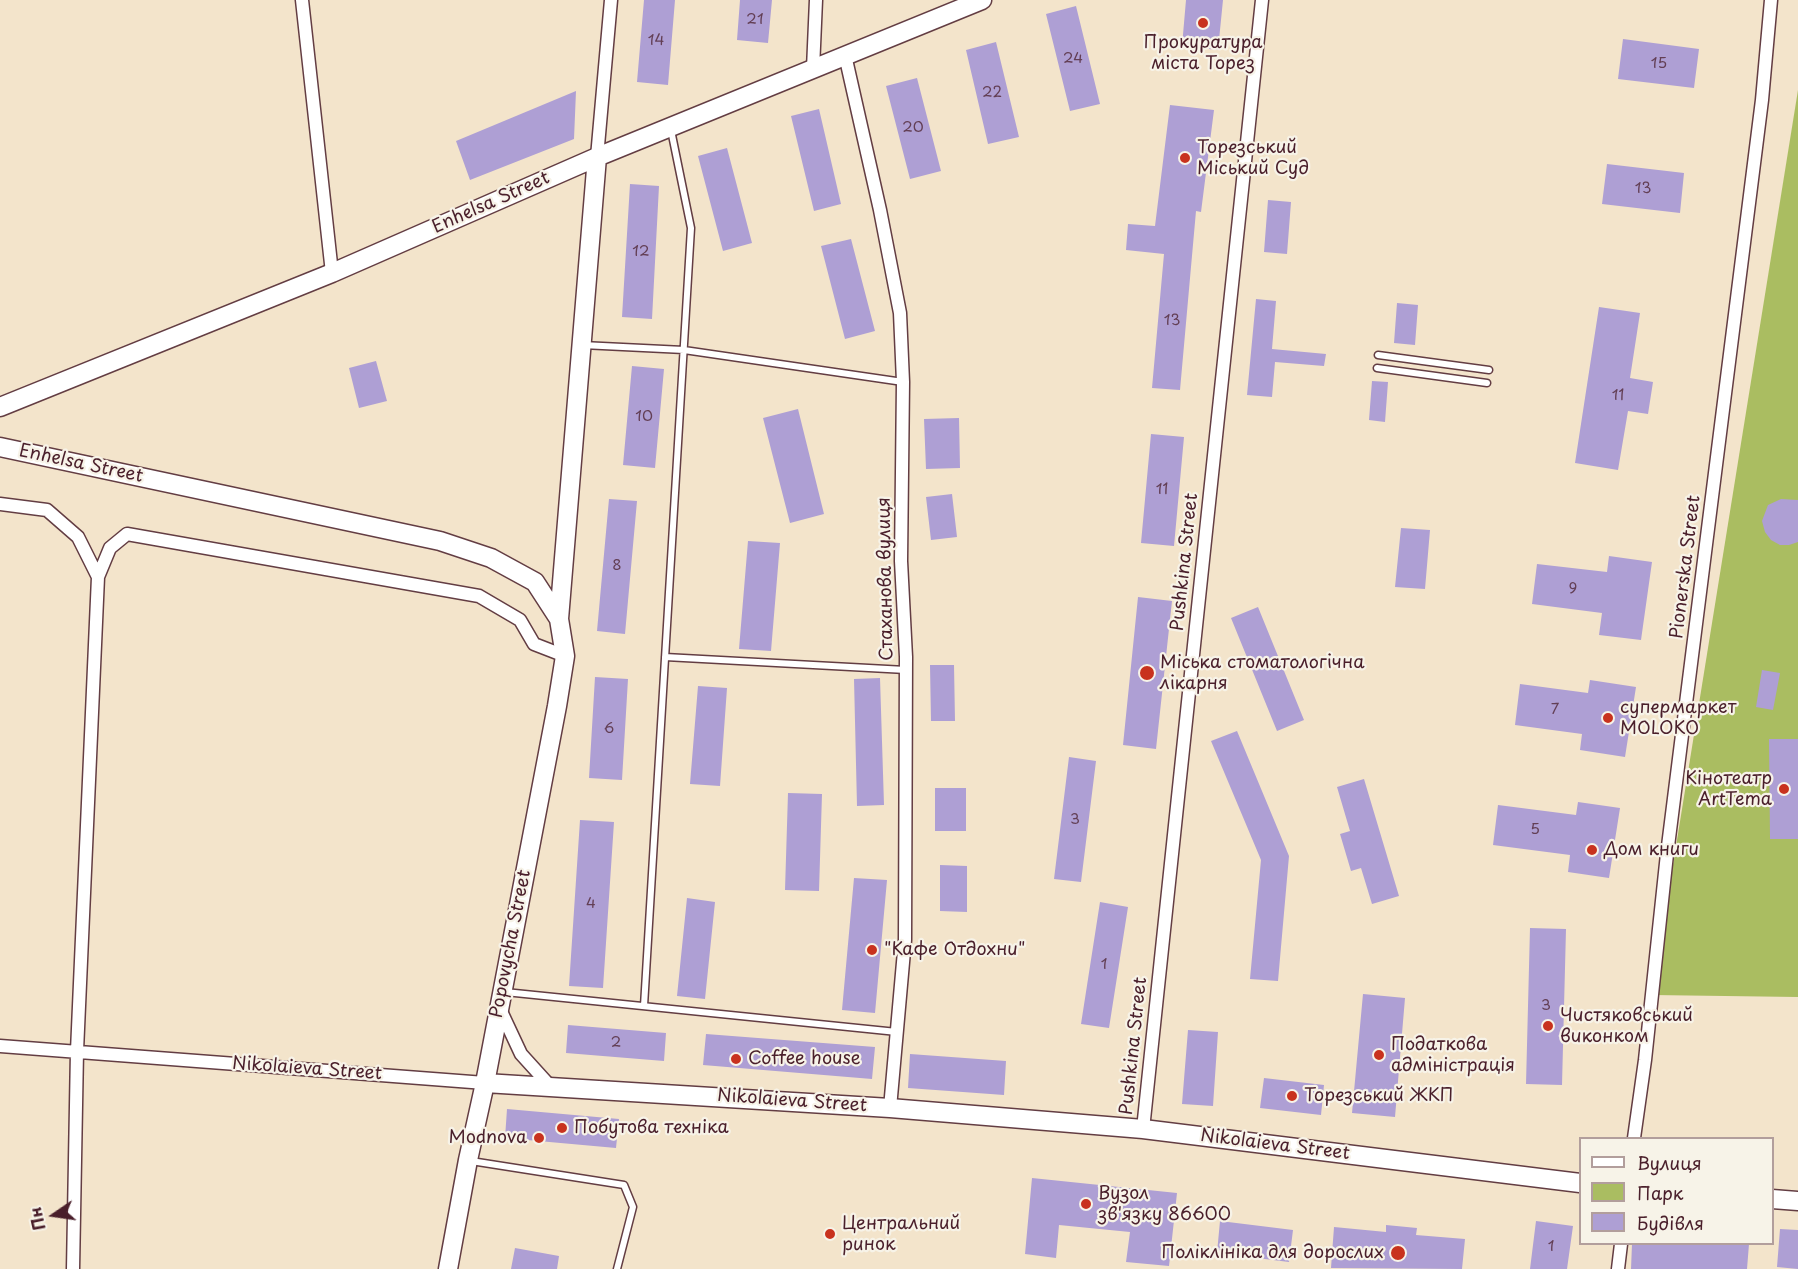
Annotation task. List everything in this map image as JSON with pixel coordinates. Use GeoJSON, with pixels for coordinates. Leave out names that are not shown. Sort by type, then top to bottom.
{"type":"FeatureCollection","features":[{"type":"Feature","properties":{"kind":"street"},"geometry":{"type":"LineString","coordinates":[[302,0],[332,273]]}},
{"type":"Feature","properties":{"kind":"street"},"geometry":{"type":"LineString","coordinates":[[560,619],[611,0]]}},
{"type":"Feature","properties":{"kind":"street"},"geometry":{"type":"LineString","coordinates":[[813,69],[816,0]]}},
{"type":"Feature","properties":{"kind":"street","name":"Enhelsa Street"},"geometry":{"type":"LineString","coordinates":[[0,407],[332,273],[597,157],[982,0]]}},
{"type":"Feature","properties":{"kind":"street","name":"Pushkina Street"},"geometry":{"type":"LineString","coordinates":[[1143,1128],[1262,0]]}},
{"type":"Feature","properties":{"kind":"street","name":"Pionerska Street"},"geometry":{"type":"LineString","coordinates":[[1634,1137],[1645,1060],[1667,854],[1762,100],[1771,0]]}},
{"type":"Feature","properties":{"kind":"street","name":"Стаханова вулиця"},"geometry":{"type":"LineString","coordinates":[[845,55],[880,210],[900,313],[903,382],[901,561],[906,670],[905,940],[891,1108]]}},
{"type":"Feature","properties":{"kind":"street","name":"Enhelsa Street"},"geometry":{"type":"LineString","coordinates":[[0,447],[440,541],[491,558],[535,582],[560,619]]}},
{"type":"Feature","properties":{"kind":"street"},"geometry":{"type":"LineString","coordinates":[[0,504],[47,510],[78,537],[98,577]]}},
{"type":"Feature","properties":{"kind":"street"},"geometry":{"type":"LineString","coordinates":[[72,1269],[77,1051],[98,577],[110,548],[127,534],[479,596],[520,620],[534,644],[565,656]]}},
{"type":"Feature","properties":{"kind":"street","name":"Popovycha Street"},"geometry":{"type":"LineString","coordinates":[[448,1269],[557,706],[565,656],[560,619]]}},
{"type":"Feature","properties":{"kind":"street"},"geometry":{"type":"LineString","coordinates":[[500,999],[521,1054],[550,1086]]}},
{"type":"Feature","properties":{"kind":"street","name":"Nikolaieva Street"},"geometry":{"type":"LineString","coordinates":[[0,1046],[485,1083],[891,1108],[1143,1128],[1579,1183]]}},
{"type":"Feature","properties":{"kind":"street"},"geometry":{"type":"LineString","coordinates":[[1774,1199],[1798,1201]]}},
{"type":"Feature","properties":{"kind":"street"},"geometry":{"type":"LineString","coordinates":[[1618,1269],[1621,1245]]}},
{"type":"Feature","properties":{"kind":"lane"},"geometry":{"type":"LineString","coordinates":[[644,1006],[691,228],[670,127]]}},
{"type":"Feature","properties":{"kind":"lane"},"geometry":{"type":"LineString","coordinates":[[582,345],[684,350],[903,382]]}},
{"type":"Feature","properties":{"kind":"lane"},"geometry":{"type":"LineString","coordinates":[[1378,355],[1489,370]]}},
{"type":"Feature","properties":{"kind":"lane"},"geometry":{"type":"LineString","coordinates":[[1377,368],[1487,383]]}},
{"type":"Feature","properties":{"kind":"lane"},"geometry":{"type":"LineString","coordinates":[[665,657],[906,670]]}},
{"type":"Feature","properties":{"kind":"lane"},"geometry":{"type":"LineString","coordinates":[[500,999],[644,1006],[897,1032]]}},
{"type":"Feature","properties":{"kind":"lane"},"geometry":{"type":"LineString","coordinates":[[468,1160],[624,1185],[633,1207],[617,1269]]}},
{"type":"Feature","properties":{"kind":"green space"},"geometry":{"type":"Polygon","coordinates":[[[1798,90],[1798,997],[1652,995],[1798,90]]]}},
{"type":"Feature","properties":{"kind":"building"},"geometry":{"type":"Polygon","coordinates":[[[644,0],[675,0],[668,85],[637,82],[644,0]]]}},
{"type":"Feature","properties":{"kind":"building"},"geometry":{"type":"Polygon","coordinates":[[[740,0],[772,0],[768,43],[737,40],[740,0]]]}},
{"type":"Feature","properties":{"kind":"building","name":"Прокуратура міста Торез"},"geometry":{"type":"Polygon","coordinates":[[[1186,0],[1223,0],[1218,50],[1182,46],[1186,0]]]}},
{"type":"Feature","properties":{"kind":"building"},"geometry":{"type":"Polygon","coordinates":[[[1076,6],[1100,104],[1070,111],[1046,14],[1076,6]]]}},
{"type":"Feature","properties":{"kind":"building"},"geometry":{"type":"Polygon","coordinates":[[[1623,39],[1699,49],[1694,88],[1618,79],[1623,39]]]}},
{"type":"Feature","properties":{"kind":"building"},"geometry":{"type":"Polygon","coordinates":[[[996,42],[1019,137],[988,144],[966,50],[996,42]]]}},
{"type":"Feature","properties":{"kind":"building"},"geometry":{"type":"Polygon","coordinates":[[[917,78],[941,171],[910,179],[886,86],[917,78]]]}},
{"type":"Feature","properties":{"kind":"building"},"geometry":{"type":"Polygon","coordinates":[[[576,91],[574,139],[470,180],[456,141],[576,91]]]}},
{"type":"Feature","properties":{"kind":"building"},"geometry":{"type":"Polygon","coordinates":[[[1170,105],[1214,110],[1201,212],[1196,211],[1180,390],[1152,388],[1164,254],[1126,250],[1128,224],[1155,226],[1170,105]]]}},
{"type":"Feature","properties":{"kind":"building"},"geometry":{"type":"Polygon","coordinates":[[[819,109],[841,204],[814,211],[791,116],[819,109]]]}},
{"type":"Feature","properties":{"kind":"building"},"geometry":{"type":"Polygon","coordinates":[[[727,148],[752,243],[723,251],[698,156],[727,148]]]}},
{"type":"Feature","properties":{"kind":"building"},"geometry":{"type":"Polygon","coordinates":[[[1607,164],[1684,173],[1680,213],[1602,204],[1607,164]]]}},
{"type":"Feature","properties":{"kind":"building"},"geometry":{"type":"Polygon","coordinates":[[[630,184],[659,186],[652,319],[622,317],[630,184]]]}},
{"type":"Feature","properties":{"kind":"building"},"geometry":{"type":"Polygon","coordinates":[[[1268,200],[1291,202],[1287,254],[1264,252],[1268,200]]]}},
{"type":"Feature","properties":{"kind":"building"},"geometry":{"type":"Polygon","coordinates":[[[851,239],[875,331],[845,339],[821,246],[851,239]]]}},
{"type":"Feature","properties":{"kind":"building"},"geometry":{"type":"Polygon","coordinates":[[[1256,299],[1276,301],[1272,349],[1326,354],[1324,366],[1275,362],[1272,397],[1247,395],[1256,299]]]}},
{"type":"Feature","properties":{"kind":"building"},"geometry":{"type":"Polygon","coordinates":[[[1397,303],[1418,305],[1415,345],[1394,343],[1397,303]]]}},
{"type":"Feature","properties":{"kind":"building"},"geometry":{"type":"Polygon","coordinates":[[[1599,307],[1640,313],[1630,378],[1653,382],[1648,414],[1628,411],[1618,470],[1575,463],[1599,307]]]}},
{"type":"Feature","properties":{"kind":"building"},"geometry":{"type":"Polygon","coordinates":[[[376,361],[387,401],[359,408],[349,368],[376,361]]]}},
{"type":"Feature","properties":{"kind":"building"},"geometry":{"type":"Polygon","coordinates":[[[632,366],[664,369],[655,468],[623,465],[632,366]]]}},
{"type":"Feature","properties":{"kind":"building"},"geometry":{"type":"Polygon","coordinates":[[[1372,381],[1388,382],[1385,422],[1369,420],[1372,381]]]}},
{"type":"Feature","properties":{"kind":"building"},"geometry":{"type":"Polygon","coordinates":[[[798,409],[824,514],[790,523],[763,418],[798,409]]]}},
{"type":"Feature","properties":{"kind":"building"},"geometry":{"type":"Polygon","coordinates":[[[959,418],[960,468],[926,469],[924,419],[959,418]]]}},
{"type":"Feature","properties":{"kind":"building"},"geometry":{"type":"Polygon","coordinates":[[[1151,434],[1184,437],[1174,546],[1141,543],[1151,434]]]}},
{"type":"Feature","properties":{"kind":"building"},"geometry":{"type":"Polygon","coordinates":[[[952,494],[957,537],[931,540],[926,497],[952,494]]]}},
{"type":"Feature","properties":{"kind":"building"},"geometry":{"type":"Polygon","coordinates":[[[609,499],[637,501],[625,634],[597,631],[609,499]]]}},
{"type":"Feature","properties":{"kind":"building"},"geometry":{"type":"Polygon","coordinates":[[[1781,499],[1798,500],[1798,542],[1789,545],[1780,545],[1771,540],[1765,532],[1762,521],[1768,505],[1781,499]]]}},
{"type":"Feature","properties":{"kind":"building"},"geometry":{"type":"Polygon","coordinates":[[[1401,528],[1430,530],[1425,589],[1395,587],[1401,528]]]}},
{"type":"Feature","properties":{"kind":"building"},"geometry":{"type":"Polygon","coordinates":[[[748,541],[780,543],[771,651],[739,649],[748,541]]]}},
{"type":"Feature","properties":{"kind":"building"},"geometry":{"type":"Polygon","coordinates":[[[1609,556],[1652,562],[1641,640],[1599,635],[1602,613],[1532,604],[1537,564],[1607,572],[1609,556]]]}},
{"type":"Feature","properties":{"kind":"building","name":"Міська стоматологічна лікарня"},"geometry":{"type":"Polygon","coordinates":[[[1138,597],[1172,601],[1156,749],[1123,745],[1138,597]]]}},
{"type":"Feature","properties":{"kind":"building"},"geometry":{"type":"Polygon","coordinates":[[[1258,607],[1304,720],[1277,731],[1231,618],[1258,607]]]}},
{"type":"Feature","properties":{"kind":"building"},"geometry":{"type":"Polygon","coordinates":[[[930,665],[954,665],[955,721],[931,721],[930,665]]]}},
{"type":"Feature","properties":{"kind":"building"},"geometry":{"type":"Polygon","coordinates":[[[1762,670],[1780,673],[1773,710],[1756,707],[1762,670]]]}},
{"type":"Feature","properties":{"kind":"building"},"geometry":{"type":"Polygon","coordinates":[[[595,677],[628,679],[622,780],[589,778],[595,677]]]}},
{"type":"Feature","properties":{"kind":"building"},"geometry":{"type":"Polygon","coordinates":[[[880,678],[884,805],[857,806],[854,679],[880,678]]]}},
{"type":"Feature","properties":{"kind":"building"},"geometry":{"type":"Polygon","coordinates":[[[1590,680],[1636,687],[1625,757],[1580,750],[1582,734],[1515,725],[1520,684],[1588,693],[1590,680]]]}},
{"type":"Feature","properties":{"kind":"building"},"geometry":{"type":"Polygon","coordinates":[[[698,686],[727,688],[720,786],[690,784],[698,686]]]}},
{"type":"Feature","properties":{"kind":"building"},"geometry":{"type":"Polygon","coordinates":[[[1237,731],[1289,856],[1278,981],[1250,979],[1261,860],[1211,741],[1237,731]]]}},
{"type":"Feature","properties":{"kind":"building","name":"Кінотеатр ArtTema"},"geometry":{"type":"Polygon","coordinates":[[[1769,739],[1798,739],[1798,839],[1770,839],[1769,739]]]}},
{"type":"Feature","properties":{"kind":"building"},"geometry":{"type":"Polygon","coordinates":[[[1069,757],[1096,761],[1081,882],[1054,879],[1069,757]]]}},
{"type":"Feature","properties":{"kind":"building"},"geometry":{"type":"Polygon","coordinates":[[[1364,779],[1399,896],[1372,904],[1361,868],[1351,871],[1340,834],[1350,831],[1337,787],[1364,779]]]}},
{"type":"Feature","properties":{"kind":"building"},"geometry":{"type":"Polygon","coordinates":[[[935,788],[966,788],[966,831],[935,831],[935,788]]]}},
{"type":"Feature","properties":{"kind":"building"},"geometry":{"type":"Polygon","coordinates":[[[788,793],[822,794],[819,891],[785,890],[788,793]]]}},
{"type":"Feature","properties":{"kind":"building"},"geometry":{"type":"Polygon","coordinates":[[[1578,802],[1620,808],[1609,878],[1568,872],[1570,855],[1493,845],[1498,805],[1576,815],[1578,802]]]}},
{"type":"Feature","properties":{"kind":"building"},"geometry":{"type":"Polygon","coordinates":[[[580,820],[614,822],[603,988],[569,986],[580,820]]]}},
{"type":"Feature","properties":{"kind":"building"},"geometry":{"type":"Polygon","coordinates":[[[940,865],[967,866],[967,912],[940,911],[940,865]]]}},
{"type":"Feature","properties":{"kind":"building"},"geometry":{"type":"Polygon","coordinates":[[[854,878],[887,880],[875,1013],[842,1010],[854,878]]]}},
{"type":"Feature","properties":{"kind":"building"},"geometry":{"type":"Polygon","coordinates":[[[687,898],[715,902],[705,999],[677,996],[687,898]]]}},
{"type":"Feature","properties":{"kind":"building"},"geometry":{"type":"Polygon","coordinates":[[[1100,902],[1128,907],[1109,1028],[1081,1024],[1100,902]]]}},
{"type":"Feature","properties":{"kind":"building"},"geometry":{"type":"Polygon","coordinates":[[[1530,928],[1566,929],[1562,1085],[1526,1084],[1530,928]]]}},
{"type":"Feature","properties":{"kind":"building","name":"Податкова адміністрація"},"geometry":{"type":"Polygon","coordinates":[[[1363,994],[1405,998],[1395,1117],[1352,1113],[1363,994]]]}},
{"type":"Feature","properties":{"kind":"building"},"geometry":{"type":"Polygon","coordinates":[[[568,1025],[666,1033],[664,1061],[566,1053],[568,1025]]]}},
{"type":"Feature","properties":{"kind":"building"},"geometry":{"type":"Polygon","coordinates":[[[1188,1030],[1218,1032],[1213,1106],[1182,1104],[1188,1030]]]}},
{"type":"Feature","properties":{"kind":"building"},"geometry":{"type":"Polygon","coordinates":[[[706,1034],[875,1047],[872,1079],[703,1065],[706,1034]]]}},
{"type":"Feature","properties":{"kind":"building"},"geometry":{"type":"Polygon","coordinates":[[[910,1054],[1006,1061],[1004,1095],[908,1088],[910,1054]]]}},
{"type":"Feature","properties":{"kind":"building","name":"Торезський ЖКП"},"geometry":{"type":"Polygon","coordinates":[[[1264,1078],[1324,1085],[1321,1115],[1260,1108],[1264,1078]]]}},
{"type":"Feature","properties":{"kind":"building","name":"Побутова техніка"},"geometry":{"type":"Polygon","coordinates":[[[507,1109],[619,1119],[616,1148],[505,1138],[507,1109]]]}},
{"type":"Feature","properties":{"kind":"building"},"geometry":{"type":"Polygon","coordinates":[[[1032,1178],[1177,1193],[1169,1266],[1126,1262],[1130,1232],[1059,1225],[1056,1258],[1025,1254],[1032,1178]]]}},
{"type":"Feature","properties":{"kind":"building"},"geometry":{"type":"Polygon","coordinates":[[[1220,1221],[1293,1230],[1289,1262],[1217,1253],[1220,1221]]]}},
{"type":"Feature","properties":{"kind":"building"},"geometry":{"type":"Polygon","coordinates":[[[1536,1221],[1573,1226],[1567,1269],[1530,1269],[1536,1221]]]}},
{"type":"Feature","properties":{"kind":"building","name":"Поліклініка для дорослих"},"geometry":{"type":"Polygon","coordinates":[[[1386,1225],[1417,1228],[1416,1235],[1465,1239],[1462,1269],[1331,1268],[1334,1227],[1386,1232],[1386,1225]]]}},
{"type":"Feature","properties":{"kind":"building"},"geometry":{"type":"Polygon","coordinates":[[[1780,1229],[1798,1230],[1798,1269],[1777,1267],[1780,1229]]]}},
{"type":"Feature","properties":{"kind":"building"},"geometry":{"type":"Polygon","coordinates":[[[1632,1245],[1749,1245],[1747,1269],[1631,1269],[1632,1245]]]}},
{"type":"Feature","properties":{"kind":"building"},"geometry":{"type":"Polygon","coordinates":[[[515,1248],[559,1256],[557,1269],[511,1269],[515,1248]]]}},
{"type":"Feature","properties":{"kind":"place","name":"Прокуратура міста Торез"},"geometry":{"type":"Point","coordinates":[1203,23]}},
{"type":"Feature","properties":{"kind":"place","name":"Торезський Міський Суд"},"geometry":{"type":"Point","coordinates":[1185,158]}},
{"type":"Feature","properties":{"kind":"place","name":"Міська стоматологічна лікарня"},"geometry":{"type":"Point","coordinates":[1147,673]}},
{"type":"Feature","properties":{"kind":"place","name":"супермаркет MOLOKO"},"geometry":{"type":"Point","coordinates":[1608,718]}},
{"type":"Feature","properties":{"kind":"place","name":"Кінотеатр ArtTema"},"geometry":{"type":"Point","coordinates":[1784,789]}},
{"type":"Feature","properties":{"kind":"place","name":"Дом книги"},"geometry":{"type":"Point","coordinates":[1592,850]}},
{"type":"Feature","properties":{"kind":"place","name":"\"Кафе Отдохни\""},"geometry":{"type":"Point","coordinates":[872,950]}},
{"type":"Feature","properties":{"kind":"place","name":"Чистяковський виконком"},"geometry":{"type":"Point","coordinates":[1548,1026]}},
{"type":"Feature","properties":{"kind":"place","name":"Податкова адміністрація"},"geometry":{"type":"Point","coordinates":[1379,1055]}},
{"type":"Feature","properties":{"kind":"place","name":"Coffee house"},"geometry":{"type":"Point","coordinates":[736,1059]}},
{"type":"Feature","properties":{"kind":"place","name":"Торезський ЖКП"},"geometry":{"type":"Point","coordinates":[1292,1096]}},
{"type":"Feature","properties":{"kind":"place","name":"Побутова техніка"},"geometry":{"type":"Point","coordinates":[562,1128]}},
{"type":"Feature","properties":{"kind":"place","name":"Modnova"},"geometry":{"type":"Point","coordinates":[539,1138]}},
{"type":"Feature","properties":{"kind":"place","name":"Вузол зв'язку 86600"},"geometry":{"type":"Point","coordinates":[1086,1204]}},
{"type":"Feature","properties":{"kind":"place","name":"Центральний ринок"},"geometry":{"type":"Point","coordinates":[830,1234]}},
{"type":"Feature","properties":{"kind":"place","name":"Поліклініка для дорослих"},"geometry":{"type":"Point","coordinates":[1398,1253]}}]}
